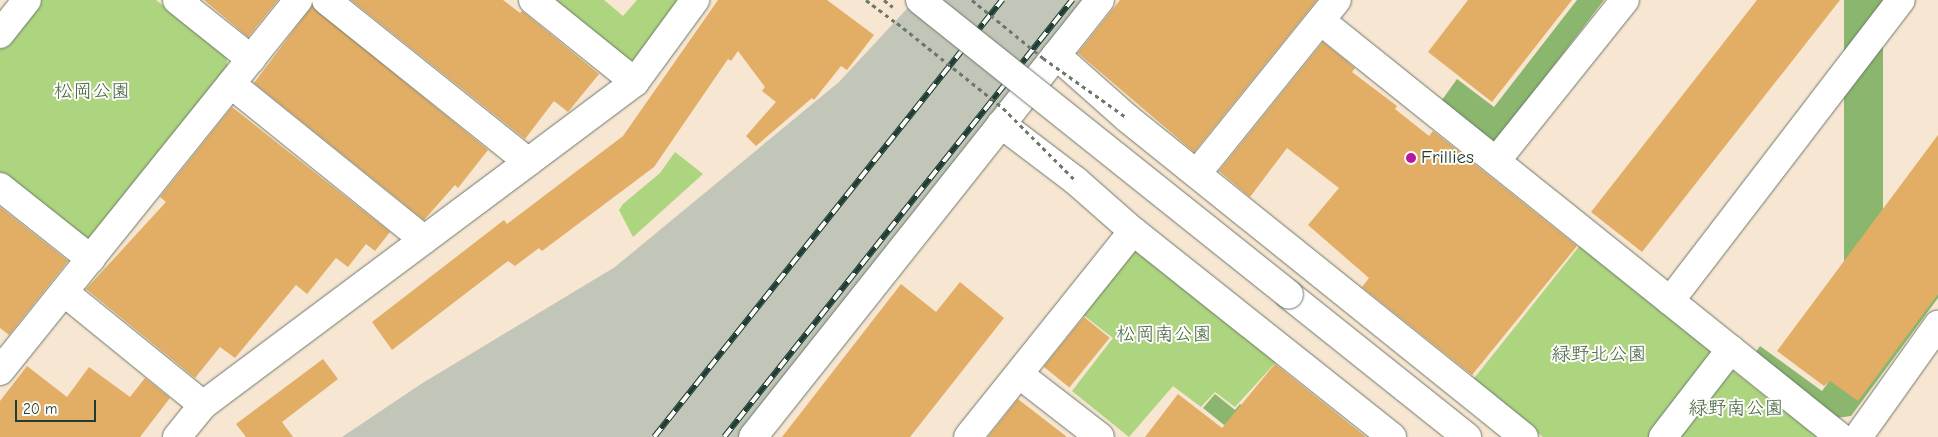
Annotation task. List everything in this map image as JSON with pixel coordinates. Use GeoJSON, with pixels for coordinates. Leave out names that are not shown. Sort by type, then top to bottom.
{"type":"FeatureCollection","features":[{"type":"Feature","properties":{"kind":"street"},"geometry":{"type":"LineString","coordinates":[[0,34],[27,0]]}},
{"type":"Feature","properties":{"kind":"street"},"geometry":{"type":"LineString","coordinates":[[177,0],[251,59]]}},
{"type":"Feature","properties":{"kind":"street"},"geometry":{"type":"LineString","coordinates":[[0,371],[298,0]]}},
{"type":"Feature","properties":{"kind":"street"},"geometry":{"type":"LineString","coordinates":[[326,0],[528,162]]}},
{"type":"Feature","properties":{"kind":"street"},"geometry":{"type":"LineString","coordinates":[[533,0],[635,82]]}},
{"type":"Feature","properties":{"kind":"street"},"geometry":{"type":"LineString","coordinates":[[177,437],[203,405],[635,82],[695,0]]}},
{"type":"Feature","properties":{"kind":"street"},"geometry":{"type":"LineString","coordinates":[[920,0],[1467,437]]}},
{"type":"Feature","properties":{"kind":"street"},"geometry":{"type":"LineString","coordinates":[[753,437],[1100,0]]}},
{"type":"Feature","properties":{"kind":"street"},"geometry":{"type":"LineString","coordinates":[[1198,172],[1337,0]]}},
{"type":"Feature","properties":{"kind":"street"},"geometry":{"type":"LineString","coordinates":[[1496,162],[1625,0]]}},
{"type":"Feature","properties":{"kind":"street"},"geometry":{"type":"LineString","coordinates":[[1670,300],[1901,0]]}},
{"type":"Feature","properties":{"kind":"street"},"geometry":{"type":"LineString","coordinates":[[1321,21],[1840,437]]}},
{"type":"Feature","properties":{"kind":"street"},"geometry":{"type":"LineString","coordinates":[[1056,55],[1127,118],[1198,172],[1524,437]]}},
{"type":"Feature","properties":{"kind":"street"},"geometry":{"type":"LineString","coordinates":[[231,84],[424,240]]}},
{"type":"Feature","properties":{"kind":"street"},"geometry":{"type":"LineString","coordinates":[[1001,124],[1076,181],[1133,231],[1392,437]]}},
{"type":"Feature","properties":{"kind":"street"},"geometry":{"type":"LineString","coordinates":[[0,187],[91,259]]}},
{"type":"Feature","properties":{"kind":"street"},"geometry":{"type":"LineString","coordinates":[[968,437],[1020,375],[1133,231]]}},
{"type":"Feature","properties":{"kind":"street"},"geometry":{"type":"LineString","coordinates":[[64,292],[203,405]]}},
{"type":"Feature","properties":{"kind":"street"},"geometry":{"type":"LineString","coordinates":[[1858,437],[1938,325]]}},
{"type":"Feature","properties":{"kind":"street"},"geometry":{"type":"LineString","coordinates":[[1664,437],[1731,349]]}},
{"type":"Feature","properties":{"kind":"street"},"geometry":{"type":"LineString","coordinates":[[1020,375],[1100,437]]}},
{"type":"Feature","properties":{"kind":"path"},"geometry":{"type":"LineString","coordinates":[[866,0],[1003,108],[1076,181]]}},
{"type":"Feature","properties":{"kind":"path"},"geometry":{"type":"LineString","coordinates":[[972,0],[1043,58],[1127,118]]}},
{"type":"Feature","properties":{"kind":"shaded area"},"geometry":{"type":"Polygon","coordinates":[[[915,0],[1093,0],[742,437],[342,437],[421,384],[615,267],[839,82],[915,0]]]}},
{"type":"Feature","properties":{"kind":"green space","name":"松岡公園"},"geometry":{"type":"Polygon","coordinates":[[[37,0],[156,0],[226,55],[228,67],[91,238],[77,240],[0,179],[0,46],[37,0]]]}},
{"type":"Feature","properties":{"kind":"green space"},"geometry":{"type":"Polygon","coordinates":[[[551,0],[604,0],[623,16],[637,0],[683,0],[641,59],[626,61],[551,0]]]}},
{"type":"Feature","properties":{"kind":"green space"},"geometry":{"type":"Polygon","coordinates":[[[1577,0],[1604,0],[1491,148],[1437,107],[1457,79],[1494,107],[1577,0]]]}},
{"type":"Feature","properties":{"kind":"green space"},"geometry":{"type":"Polygon","coordinates":[[[1844,0],[1883,0],[1883,328],[1844,328],[1844,0]]]}},
{"type":"Feature","properties":{"kind":"green space"},"geometry":{"type":"Polygon","coordinates":[[[675,152],[703,174],[633,237],[619,210],[623,204],[660,173],[675,152]]]}},
{"type":"Feature","properties":{"kind":"green space","name":"緑野北公園"},"geometry":{"type":"Polygon","coordinates":[[[1585,239],[1723,349],[1653,437],[1543,437],[1472,381],[1585,239]]]}},
{"type":"Feature","properties":{"kind":"green space","name":"松岡南公園"},"geometry":{"type":"Polygon","coordinates":[[[1133,245],[1278,360],[1235,407],[1215,392],[1201,407],[1173,386],[1129,437],[1072,391],[1113,338],[1078,311],[1133,245]]]}},
{"type":"Feature","properties":{"kind":"green space"},"geometry":{"type":"Polygon","coordinates":[[[1938,292],[1938,298],[1851,416],[1837,418],[1753,356],[1760,346],[1822,391],[1830,380],[1938,292]]]}},
{"type":"Feature","properties":{"kind":"green space","name":"緑野南公園"},"geometry":{"type":"Polygon","coordinates":[[[1731,369],[1817,437],[1678,437],[1731,369]]]}},
{"type":"Feature","properties":{"kind":"green space"},"geometry":{"type":"Polygon","coordinates":[[[1215,394],[1235,410],[1240,404],[1281,437],[1239,437],[1203,408],[1215,394]]]}},
{"type":"Feature","properties":{"kind":"building"},"geometry":{"type":"Polygon","coordinates":[[[204,0],[278,0],[248,37],[204,0]]]}},
{"type":"Feature","properties":{"kind":"building"},"geometry":{"type":"Polygon","coordinates":[[[351,0],[503,0],[520,13],[522,11],[599,74],[568,112],[554,101],[525,139],[351,0]]]}},
{"type":"Feature","properties":{"kind":"building"},"geometry":{"type":"Polygon","coordinates":[[[718,0],[827,0],[874,35],[847,70],[841,66],[814,100],[812,98],[756,146],[746,136],[776,102],[762,91],[765,87],[738,51],[731,61],[728,59],[654,167],[542,251],[539,248],[515,266],[508,261],[392,350],[372,322],[504,220],[507,224],[623,136],[718,0]]]}},
{"type":"Feature","properties":{"kind":"building"},"geometry":{"type":"Polygon","coordinates":[[[1120,0],[1317,0],[1194,152],[1078,53],[1120,0]]]}},
{"type":"Feature","properties":{"kind":"building"},"geometry":{"type":"Polygon","coordinates":[[[1468,0],[1572,0],[1492,102],[1428,52],[1468,0]]]}},
{"type":"Feature","properties":{"kind":"building"},"geometry":{"type":"Polygon","coordinates":[[[1757,0],[1840,0],[1642,252],[1591,212],[1757,0]]]}},
{"type":"Feature","properties":{"kind":"building"},"geometry":{"type":"Polygon","coordinates":[[[312,6],[488,150],[458,188],[455,185],[424,220],[254,83],[312,6]]]}},
{"type":"Feature","properties":{"kind":"building"},"geometry":{"type":"Polygon","coordinates":[[[1323,42],[1355,68],[1352,72],[1397,106],[1395,109],[1429,136],[1433,131],[1577,246],[1472,375],[1362,287],[1369,278],[1308,225],[1339,188],[1287,148],[1250,197],[1219,171],[1323,42]]]}},
{"type":"Feature","properties":{"kind":"building"},"geometry":{"type":"Polygon","coordinates":[[[232,107],[390,232],[375,251],[366,244],[348,267],[336,258],[307,294],[296,285],[235,358],[220,347],[195,378],[86,289],[166,202],[160,197],[232,107]]]}},
{"type":"Feature","properties":{"kind":"building"},"geometry":{"type":"Polygon","coordinates":[[[1938,135],[1938,294],[1858,401],[1830,381],[1824,386],[1777,351],[1938,135]]]}},
{"type":"Feature","properties":{"kind":"building"},"geometry":{"type":"Polygon","coordinates":[[[0,207],[68,261],[9,335],[0,328],[0,207]]]}},
{"type":"Feature","properties":{"kind":"building"},"geometry":{"type":"Polygon","coordinates":[[[960,282],[1004,318],[910,437],[782,437],[901,284],[936,312],[960,282]]]}},
{"type":"Feature","properties":{"kind":"building"},"geometry":{"type":"Polygon","coordinates":[[[1084,317],[1110,338],[1069,388],[1044,367],[1084,317]]]}},
{"type":"Feature","properties":{"kind":"building"},"geometry":{"type":"Polygon","coordinates":[[[323,359],[338,379],[282,422],[293,437],[246,437],[236,424],[323,359]]]}},
{"type":"Feature","properties":{"kind":"building"},"geometry":{"type":"Polygon","coordinates":[[[1275,364],[1366,437],[1145,437],[1178,394],[1222,428],[1275,364]]]}},
{"type":"Feature","properties":{"kind":"building"},"geometry":{"type":"Polygon","coordinates":[[[27,366],[67,397],[89,367],[130,397],[145,378],[170,398],[140,437],[0,437],[0,401],[27,366]]]}},
{"type":"Feature","properties":{"kind":"building"},"geometry":{"type":"Polygon","coordinates":[[[1018,399],[1067,437],[988,437],[1018,399]]]}},
{"type":"Feature","properties":{"kind":"railway"},"geometry":{"type":"LineString","coordinates":[[654,437],[1002,0]]}},
{"type":"Feature","properties":{"kind":"railway"},"geometry":{"type":"LineString","coordinates":[[724,437],[1072,0]]}},
{"type":"Feature","properties":{"kind":"place","name":"Frillies"},"geometry":{"type":"Point","coordinates":[1411,158]}}]}
